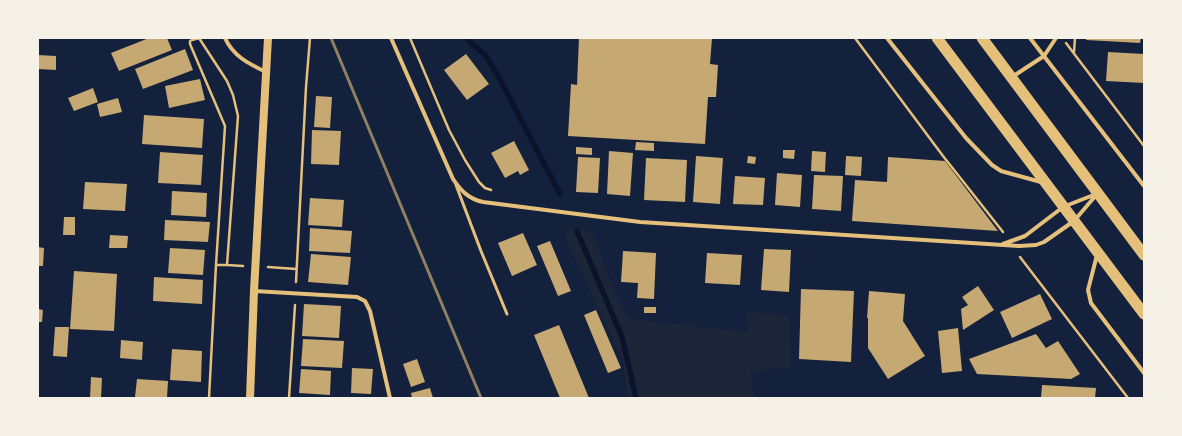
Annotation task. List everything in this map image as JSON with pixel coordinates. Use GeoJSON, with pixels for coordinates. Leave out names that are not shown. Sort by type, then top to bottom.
{"type":"FeatureCollection","features":[{"type":"Feature","properties":{"kind":"highway"},"geometry":{"type":"LineString","coordinates":[[937,38],[1144,314]]}},
{"type":"Feature","properties":{"kind":"highway"},"geometry":{"type":"LineString","coordinates":[[982,38],[1144,255]]}},
{"type":"Feature","properties":{"kind":"main road"},"geometry":{"type":"LineString","coordinates":[[250,398],[254,291],[268,38]]}},
{"type":"Feature","properties":{"kind":"street"},"geometry":{"type":"LineString","coordinates":[[225,38],[230,48],[241,59],[267,72]]}},
{"type":"Feature","properties":{"kind":"street"},"geometry":{"type":"LineString","coordinates":[[391,38],[457,185],[468,196],[478,201],[502,206],[640,222],[1030,246],[1039,244],[1074,221],[1097,194]]}},
{"type":"Feature","properties":{"kind":"street"},"geometry":{"type":"LineString","coordinates":[[887,38],[966,138],[992,165],[1001,171],[1015,176],[1045,183]]}},
{"type":"Feature","properties":{"kind":"street"},"geometry":{"type":"LineString","coordinates":[[1030,38],[1144,186]]}},
{"type":"Feature","properties":{"kind":"street"},"geometry":{"type":"LineString","coordinates":[[1011,78],[1044,56],[1056,38]]}},
{"type":"Feature","properties":{"kind":"street"},"geometry":{"type":"LineString","coordinates":[[1000,245],[1024,236],[1064,207],[1097,194]]}},
{"type":"Feature","properties":{"kind":"street"},"geometry":{"type":"LineString","coordinates":[[1097,252],[1088,290],[1091,303],[1144,373]]}},
{"type":"Feature","properties":{"kind":"street"},"geometry":{"type":"LineString","coordinates":[[254,291],[357,298],[365,301],[370,311],[390,398]]}},
{"type":"Feature","properties":{"kind":"lane"},"geometry":{"type":"LineString","coordinates":[[454,179],[481,252],[507,314]]}},
{"type":"Feature","properties":{"kind":"path"},"geometry":{"type":"LineString","coordinates":[[210,398],[216,265],[225,126],[190,44],[190,41],[199,38],[227,80],[233,95],[238,116],[227,265]]}},
{"type":"Feature","properties":{"kind":"path"},"geometry":{"type":"LineString","coordinates":[[273,267],[296,269],[310,38]]}},
{"type":"Feature","properties":{"kind":"path"},"geometry":{"type":"LineString","coordinates":[[410,38],[449,130],[465,160],[479,182],[485,188],[493,191]]}},
{"type":"Feature","properties":{"kind":"path"},"geometry":{"type":"LineString","coordinates":[[855,38],[943,156],[1005,234],[997,234]]}},
{"type":"Feature","properties":{"kind":"path"},"geometry":{"type":"LineString","coordinates":[[1062,38],[1144,146]]}},
{"type":"Feature","properties":{"kind":"path"},"geometry":{"type":"LineString","coordinates":[[1074,53],[1075,38]]}},
{"type":"Feature","properties":{"kind":"path"},"geometry":{"type":"LineString","coordinates":[[1017,255],[1128,398]]}},
{"type":"Feature","properties":{"kind":"path"},"geometry":{"type":"LineString","coordinates":[[216,265],[243,266]]}},
{"type":"Feature","properties":{"kind":"path"},"geometry":{"type":"LineString","coordinates":[[289,398],[295,293]]}},
{"type":"Feature","properties":{"kind":"shaded area"},"geometry":{"type":"Polygon","coordinates":[[[568,228],[592,232],[613,288],[628,319],[748,332],[747,311],[788,316],[791,367],[751,371],[754,398],[629,398],[622,358],[566,239],[568,228]]]}},
{"type":"Feature","properties":{"kind":"building"},"geometry":{"type":"Polygon","coordinates":[[[149,38],[167,38],[172,50],[119,71],[111,53],[149,38]]]}},
{"type":"Feature","properties":{"kind":"building"},"geometry":{"type":"Polygon","coordinates":[[[579,38],[712,38],[710,64],[718,65],[716,97],[708,97],[705,144],[568,136],[571,84],[577,85],[579,38]]]}},
{"type":"Feature","properties":{"kind":"building"},"geometry":{"type":"Polygon","coordinates":[[[1086,38],[1141,38],[1140,43],[1086,40],[1086,38]]]}},
{"type":"Feature","properties":{"kind":"building"},"geometry":{"type":"Polygon","coordinates":[[[185,49],[193,70],[143,89],[135,69],[185,49]]]}},
{"type":"Feature","properties":{"kind":"building"},"geometry":{"type":"Polygon","coordinates":[[[1108,52],[1144,54],[1144,83],[1106,81],[1108,52]]]}},
{"type":"Feature","properties":{"kind":"building"},"geometry":{"type":"Polygon","coordinates":[[[466,54],[489,84],[467,100],[444,70],[466,54]]]}},
{"type":"Feature","properties":{"kind":"building"},"geometry":{"type":"Polygon","coordinates":[[[38,55],[56,56],[56,70],[38,69],[38,55]]]}},
{"type":"Feature","properties":{"kind":"building"},"geometry":{"type":"Polygon","coordinates":[[[200,79],[205,100],[169,108],[165,86],[200,79]]]}},
{"type":"Feature","properties":{"kind":"building"},"geometry":{"type":"Polygon","coordinates":[[[93,88],[98,102],[74,111],[68,98],[93,88]]]}},
{"type":"Feature","properties":{"kind":"building"},"geometry":{"type":"Polygon","coordinates":[[[316,96],[332,97],[330,128],[314,127],[316,96]]]}},
{"type":"Feature","properties":{"kind":"building"},"geometry":{"type":"Polygon","coordinates":[[[118,98],[122,112],[100,117],[97,104],[118,98]]]}},
{"type":"Feature","properties":{"kind":"building"},"geometry":{"type":"Polygon","coordinates":[[[144,115],[204,119],[202,148],[142,144],[144,115]]]}},
{"type":"Feature","properties":{"kind":"building"},"geometry":{"type":"Polygon","coordinates":[[[312,130],[341,131],[339,165],[311,164],[312,130]]]}},
{"type":"Feature","properties":{"kind":"building"},"geometry":{"type":"Polygon","coordinates":[[[514,141],[529,170],[520,175],[518,171],[505,178],[491,153],[514,141]]]}},
{"type":"Feature","properties":{"kind":"building"},"geometry":{"type":"Polygon","coordinates":[[[636,142],[654,143],[654,151],[635,150],[636,142]]]}},
{"type":"Feature","properties":{"kind":"building"},"geometry":{"type":"Polygon","coordinates":[[[576,147],[592,148],[592,155],[576,154],[576,147]]]}},
{"type":"Feature","properties":{"kind":"building"},"geometry":{"type":"Polygon","coordinates":[[[783,150],[795,150],[794,159],[783,158],[783,150]]]}},
{"type":"Feature","properties":{"kind":"building"},"geometry":{"type":"Polygon","coordinates":[[[609,151],[633,153],[630,196],[607,194],[609,151]]]}},
{"type":"Feature","properties":{"kind":"building"},"geometry":{"type":"Polygon","coordinates":[[[812,151],[826,152],[825,172],[811,171],[812,151]]]}},
{"type":"Feature","properties":{"kind":"building"},"geometry":{"type":"Polygon","coordinates":[[[160,152],[203,155],[201,185],[158,183],[160,152]]]}},
{"type":"Feature","properties":{"kind":"building"},"geometry":{"type":"Polygon","coordinates":[[[696,156],[723,158],[720,204],[693,202],[696,156]]]}},
{"type":"Feature","properties":{"kind":"building"},"geometry":{"type":"Polygon","coordinates":[[[748,156],[756,157],[755,164],[747,163],[748,156]]]}},
{"type":"Feature","properties":{"kind":"building"},"geometry":{"type":"Polygon","coordinates":[[[846,156],[862,157],[861,176],[845,175],[846,156]]]}},
{"type":"Feature","properties":{"kind":"building"},"geometry":{"type":"Polygon","coordinates":[[[578,157],[600,158],[598,193],[576,192],[578,157]]]}},
{"type":"Feature","properties":{"kind":"building"},"geometry":{"type":"Polygon","coordinates":[[[888,157],[945,161],[998,231],[852,221],[855,180],[887,182],[888,157]]]}},
{"type":"Feature","properties":{"kind":"building"},"geometry":{"type":"Polygon","coordinates":[[[646,158],[687,160],[685,202],[644,200],[646,158]]]}},
{"type":"Feature","properties":{"kind":"building"},"geometry":{"type":"Polygon","coordinates":[[[777,173],[802,175],[800,207],[775,205],[777,173]]]}},
{"type":"Feature","properties":{"kind":"building"},"geometry":{"type":"Polygon","coordinates":[[[814,175],[843,176],[841,211],[812,209],[814,175]]]}},
{"type":"Feature","properties":{"kind":"building"},"geometry":{"type":"Polygon","coordinates":[[[735,176],[765,178],[763,205],[733,204],[735,176]]]}},
{"type":"Feature","properties":{"kind":"building"},"geometry":{"type":"Polygon","coordinates":[[[85,182],[127,184],[125,211],[83,209],[85,182]]]}},
{"type":"Feature","properties":{"kind":"building"},"geometry":{"type":"Polygon","coordinates":[[[172,191],[207,193],[206,217],[171,215],[172,191]]]}},
{"type":"Feature","properties":{"kind":"building"},"geometry":{"type":"Polygon","coordinates":[[[310,198],[344,200],[342,227],[308,225],[310,198]]]}},
{"type":"Feature","properties":{"kind":"building"},"geometry":{"type":"Polygon","coordinates":[[[64,217],[75,217],[75,235],[63,235],[64,217]]]}},
{"type":"Feature","properties":{"kind":"building"},"geometry":{"type":"Polygon","coordinates":[[[165,220],[210,222],[208,242],[164,240],[165,220]]]}},
{"type":"Feature","properties":{"kind":"building"},"geometry":{"type":"Polygon","coordinates":[[[310,228],[352,231],[350,253],[309,251],[310,228]]]}},
{"type":"Feature","properties":{"kind":"building"},"geometry":{"type":"Polygon","coordinates":[[[523,233],[537,265],[512,276],[498,243],[523,233]]]}},
{"type":"Feature","properties":{"kind":"building"},"geometry":{"type":"Polygon","coordinates":[[[110,235],[128,236],[127,248],[109,248],[110,235]]]}},
{"type":"Feature","properties":{"kind":"building"},"geometry":{"type":"Polygon","coordinates":[[[550,241],[571,291],[558,296],[537,246],[550,241]]]}},
{"type":"Feature","properties":{"kind":"building"},"geometry":{"type":"Polygon","coordinates":[[[38,247],[44,248],[43,266],[38,266],[38,247]]]}},
{"type":"Feature","properties":{"kind":"building"},"geometry":{"type":"Polygon","coordinates":[[[170,248],[205,250],[203,275],[168,273],[170,248]]]}},
{"type":"Feature","properties":{"kind":"building"},"geometry":{"type":"Polygon","coordinates":[[[764,249],[791,250],[789,292],[761,290],[764,249]]]}},
{"type":"Feature","properties":{"kind":"building"},"geometry":{"type":"Polygon","coordinates":[[[623,251],[656,253],[654,299],[637,298],[638,283],[621,282],[623,251]]]}},
{"type":"Feature","properties":{"kind":"building"},"geometry":{"type":"Polygon","coordinates":[[[707,253],[742,255],[740,285],[705,283],[707,253]]]}},
{"type":"Feature","properties":{"kind":"building"},"geometry":{"type":"Polygon","coordinates":[[[311,254],[351,257],[348,285],[308,282],[311,254]]]}},
{"type":"Feature","properties":{"kind":"building"},"geometry":{"type":"Polygon","coordinates":[[[74,271],[117,274],[114,331],[70,329],[74,271]]]}},
{"type":"Feature","properties":{"kind":"building"},"geometry":{"type":"Polygon","coordinates":[[[154,277],[203,280],[202,304],[153,301],[154,277]]]}},
{"type":"Feature","properties":{"kind":"building"},"geometry":{"type":"Polygon","coordinates":[[[978,286],[994,310],[963,330],[961,309],[968,305],[962,297],[978,286]]]}},
{"type":"Feature","properties":{"kind":"building"},"geometry":{"type":"Polygon","coordinates":[[[801,289],[854,291],[851,362],[799,359],[801,289]]]}},
{"type":"Feature","properties":{"kind":"building"},"geometry":{"type":"Polygon","coordinates":[[[869,291],[905,294],[903,321],[925,356],[888,379],[868,348],[867,318],[869,291]]]}},
{"type":"Feature","properties":{"kind":"building"},"geometry":{"type":"Polygon","coordinates":[[[1040,294],[1052,319],[1012,338],[1000,312],[1040,294]]]}},
{"type":"Feature","properties":{"kind":"building"},"geometry":{"type":"Polygon","coordinates":[[[304,304],[341,306],[339,338],[302,336],[304,304]]]}},
{"type":"Feature","properties":{"kind":"building"},"geometry":{"type":"Polygon","coordinates":[[[644,307],[656,307],[656,313],[644,313],[644,307]]]}},
{"type":"Feature","properties":{"kind":"building"},"geometry":{"type":"Polygon","coordinates":[[[38,309],[43,310],[42,322],[38,322],[38,309]]]}},
{"type":"Feature","properties":{"kind":"building"},"geometry":{"type":"Polygon","coordinates":[[[596,310],[621,368],[608,373],[584,315],[596,310]]]}},
{"type":"Feature","properties":{"kind":"building"},"geometry":{"type":"Polygon","coordinates":[[[559,325],[589,398],[560,398],[534,335],[559,325]]]}},
{"type":"Feature","properties":{"kind":"building"},"geometry":{"type":"Polygon","coordinates":[[[55,327],[69,327],[67,357],[53,356],[55,327]]]}},
{"type":"Feature","properties":{"kind":"building"},"geometry":{"type":"Polygon","coordinates":[[[958,328],[962,371],[942,373],[938,331],[958,328]]]}},
{"type":"Feature","properties":{"kind":"building"},"geometry":{"type":"Polygon","coordinates":[[[1036,334],[1046,348],[1058,341],[1080,374],[1071,379],[977,374],[969,359],[1036,334]]]}},
{"type":"Feature","properties":{"kind":"building"},"geometry":{"type":"Polygon","coordinates":[[[303,339],[344,341],[342,368],[301,366],[303,339]]]}},
{"type":"Feature","properties":{"kind":"building"},"geometry":{"type":"Polygon","coordinates":[[[121,340],[143,342],[142,360],[120,358],[121,340]]]}},
{"type":"Feature","properties":{"kind":"building"},"geometry":{"type":"Polygon","coordinates":[[[172,349],[202,351],[201,382],[170,380],[172,349]]]}},
{"type":"Feature","properties":{"kind":"building"},"geometry":{"type":"Polygon","coordinates":[[[417,359],[425,382],[411,387],[403,364],[417,359]]]}},
{"type":"Feature","properties":{"kind":"building"},"geometry":{"type":"Polygon","coordinates":[[[352,368],[373,369],[371,394],[351,393],[352,368]]]}},
{"type":"Feature","properties":{"kind":"building"},"geometry":{"type":"Polygon","coordinates":[[[301,369],[331,371],[330,395],[299,393],[301,369]]]}},
{"type":"Feature","properties":{"kind":"building"},"geometry":{"type":"Polygon","coordinates":[[[91,377],[102,378],[101,398],[90,398],[91,377]]]}},
{"type":"Feature","properties":{"kind":"building"},"geometry":{"type":"Polygon","coordinates":[[[137,379],[168,381],[167,398],[135,397],[137,379]]]}},
{"type":"Feature","properties":{"kind":"building"},"geometry":{"type":"Polygon","coordinates":[[[1042,385],[1096,388],[1095,398],[1041,398],[1042,385]]]}},
{"type":"Feature","properties":{"kind":"building"},"geometry":{"type":"Polygon","coordinates":[[[430,388],[433,398],[412,398],[411,393],[430,388]]]}},
{"type":"Feature","properties":{"kind":"waterway"},"geometry":{"type":"LineString","coordinates":[[466,38],[485,55],[496,72],[560,194]]}},
{"type":"Feature","properties":{"kind":"waterway"},"geometry":{"type":"LineString","coordinates":[[577,231],[622,337],[636,398]]}},
{"type":"Feature","properties":{"kind":"railway"},"geometry":{"type":"LineString","coordinates":[[331,38],[481,398]]}}]}
